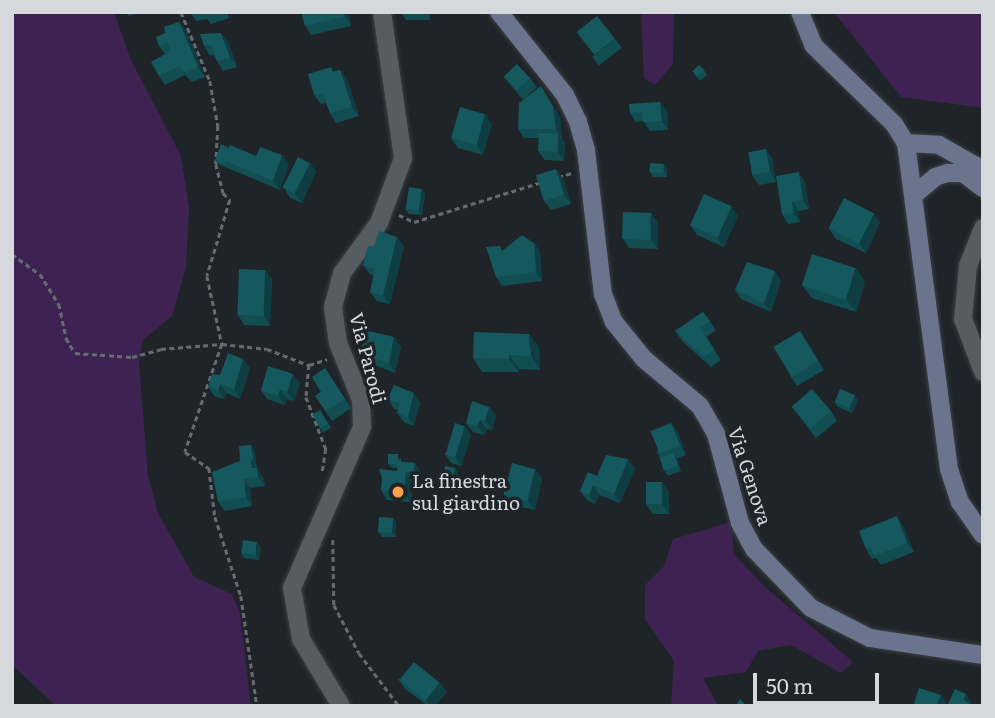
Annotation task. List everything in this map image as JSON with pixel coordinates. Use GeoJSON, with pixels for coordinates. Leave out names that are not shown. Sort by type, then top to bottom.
{"type":"FeatureCollection","features":[{"type":"Feature","properties":{"kind":"main road","name":"Via Genova"},"geometry":{"type":"LineString","coordinates":[[499,12],[565,95],[578,122],[588,168],[600,275],[610,314],[644,359],[700,406],[716,434],[740,523],[754,548],[811,608],[870,638],[983,655]]}},
{"type":"Feature","properties":{"kind":"main road"},"geometry":{"type":"LineString","coordinates":[[800,12],[813,45],[894,124],[906,143],[915,194],[949,469],[960,502],[983,536]]}},
{"type":"Feature","properties":{"kind":"main road"},"geometry":{"type":"LineString","coordinates":[[906,143],[939,145],[983,170]]}},
{"type":"Feature","properties":{"kind":"main road"},"geometry":{"type":"LineString","coordinates":[[915,194],[934,177],[947,173],[963,173],[983,188]]}},
{"type":"Feature","properties":{"kind":"street","name":"Via Parodi"},"geometry":{"type":"LineString","coordinates":[[341,706],[301,639],[292,588],[296,570],[335,493],[362,427],[361,400],[333,318],[338,282],[388,204],[403,158],[403,137],[382,12]]}},
{"type":"Feature","properties":{"kind":"street"},"geometry":{"type":"LineString","coordinates":[[983,228],[968,266],[963,319],[983,372]]}},
{"type":"Feature","properties":{"kind":"path"},"geometry":{"type":"LineString","coordinates":[[181,12],[210,81],[218,126],[216,164],[223,194],[230,200],[207,276],[222,344],[185,452],[209,468],[215,517],[241,596],[257,706]]}},
{"type":"Feature","properties":{"kind":"path"},"geometry":{"type":"LineString","coordinates":[[388,204],[403,219],[414,222],[588,168]]}},
{"type":"Feature","properties":{"kind":"path"},"geometry":{"type":"LineString","coordinates":[[12,254],[40,274],[59,304],[66,338],[75,353],[132,356],[161,349],[222,344],[267,349],[309,365],[343,352]]}},
{"type":"Feature","properties":{"kind":"path"},"geometry":{"type":"LineString","coordinates":[[309,365],[306,397],[326,449],[320,483],[335,493]]}},
{"type":"Feature","properties":{"kind":"path"},"geometry":{"type":"LineString","coordinates":[[335,531],[334,605],[359,653],[399,706]]}},
{"type":"Feature","properties":{"kind":"shaded area"},"geometry":{"type":"Polygon","coordinates":[[[12,12],[114,12],[131,60],[181,156],[189,207],[186,268],[172,316],[143,340],[139,363],[148,476],[158,513],[194,577],[232,594],[240,613],[251,706],[56,706],[12,665],[12,12]]]}},
{"type":"Feature","properties":{"kind":"shaded area"},"geometry":{"type":"Polygon","coordinates":[[[641,12],[674,12],[673,64],[655,85],[644,78],[641,12]]]}},
{"type":"Feature","properties":{"kind":"shaded area"},"geometry":{"type":"Polygon","coordinates":[[[834,12],[983,12],[983,108],[901,97],[834,12]]]}},
{"type":"Feature","properties":{"kind":"shaded area"},"geometry":{"type":"Polygon","coordinates":[[[731,522],[734,554],[764,586],[853,662],[841,673],[791,645],[758,651],[746,672],[703,678],[717,704],[671,706],[674,661],[645,619],[645,585],[664,566],[673,539],[731,522]]]}},
{"type":"Feature","properties":{"kind":"building"},"geometry":{"type":"Polygon","coordinates":[[[301,12],[344,12],[345,16],[305,26],[301,12]]]}},
{"type":"Feature","properties":{"kind":"building"},"geometry":{"type":"Polygon","coordinates":[[[597,16],[615,39],[594,55],[577,32],[597,16]]]}},
{"type":"Feature","properties":{"kind":"building"},"geometry":{"type":"Polygon","coordinates":[[[179,22],[198,67],[186,73],[179,66],[159,76],[151,62],[171,51],[168,42],[159,46],[156,37],[165,33],[164,27],[179,22]]]}},
{"type":"Feature","properties":{"kind":"building"},"geometry":{"type":"Polygon","coordinates":[[[221,33],[230,58],[217,61],[211,45],[204,46],[200,34],[221,33]]]}},
{"type":"Feature","properties":{"kind":"building"},"geometry":{"type":"Polygon","coordinates":[[[517,64],[530,78],[517,90],[504,76],[517,64]]]}},
{"type":"Feature","properties":{"kind":"building"},"geometry":{"type":"Polygon","coordinates":[[[699,65],[704,70],[698,76],[693,71],[699,65]]]}},
{"type":"Feature","properties":{"kind":"building"},"geometry":{"type":"Polygon","coordinates":[[[331,67],[333,72],[340,70],[352,107],[330,113],[323,93],[314,95],[308,74],[331,67]]]}},
{"type":"Feature","properties":{"kind":"building"},"geometry":{"type":"Polygon","coordinates":[[[541,86],[553,107],[556,129],[518,129],[519,103],[541,86]]]}},
{"type":"Feature","properties":{"kind":"building"},"geometry":{"type":"Polygon","coordinates":[[[660,102],[662,121],[643,122],[642,112],[630,113],[629,104],[660,102]]]}},
{"type":"Feature","properties":{"kind":"building"},"geometry":{"type":"Polygon","coordinates":[[[460,107],[485,114],[476,145],[451,138],[460,107]]]}},
{"type":"Feature","properties":{"kind":"building"},"geometry":{"type":"Polygon","coordinates":[[[539,133],[558,134],[557,152],[538,151],[539,133]]]}},
{"type":"Feature","properties":{"kind":"building"},"geometry":{"type":"Polygon","coordinates":[[[221,144],[229,148],[224,160],[227,165],[215,160],[221,144]]]}},
{"type":"Feature","properties":{"kind":"building"},"geometry":{"type":"Polygon","coordinates":[[[230,145],[256,156],[260,147],[282,155],[273,181],[224,160],[230,145]]]}},
{"type":"Feature","properties":{"kind":"building"},"geometry":{"type":"Polygon","coordinates":[[[766,149],[770,172],[752,175],[748,152],[766,149]]]}},
{"type":"Feature","properties":{"kind":"building"},"geometry":{"type":"Polygon","coordinates":[[[298,157],[310,163],[294,193],[283,187],[298,157]]]}},
{"type":"Feature","properties":{"kind":"building"},"geometry":{"type":"Polygon","coordinates":[[[650,163],[664,164],[663,173],[649,172],[650,163]]]}},
{"type":"Feature","properties":{"kind":"building"},"geometry":{"type":"Polygon","coordinates":[[[556,169],[564,195],[544,201],[536,175],[556,169]]]}},
{"type":"Feature","properties":{"kind":"building"},"geometry":{"type":"Polygon","coordinates":[[[799,172],[803,200],[792,201],[793,213],[782,214],[776,176],[799,172]]]}},
{"type":"Feature","properties":{"kind":"building"},"geometry":{"type":"Polygon","coordinates":[[[409,187],[422,189],[418,211],[406,209],[409,187]]]}},
{"type":"Feature","properties":{"kind":"building"},"geometry":{"type":"Polygon","coordinates":[[[704,194],[731,206],[718,237],[690,225],[704,194]]]}},
{"type":"Feature","properties":{"kind":"building"},"geometry":{"type":"Polygon","coordinates":[[[844,198],[874,213],[859,244],[829,228],[844,198]]]}},
{"type":"Feature","properties":{"kind":"building"},"geometry":{"type":"Polygon","coordinates":[[[623,212],[651,213],[650,240],[622,239],[623,212]]]}},
{"type":"Feature","properties":{"kind":"building"},"geometry":{"type":"Polygon","coordinates":[[[379,231],[397,237],[383,295],[370,292],[375,269],[363,265],[368,246],[374,246],[379,231]]]}},
{"type":"Feature","properties":{"kind":"building"},"geometry":{"type":"Polygon","coordinates":[[[522,235],[534,243],[536,272],[496,277],[486,247],[500,246],[502,251],[522,235]]]}},
{"type":"Feature","properties":{"kind":"building"},"geometry":{"type":"Polygon","coordinates":[[[812,254],[856,268],[846,300],[802,285],[812,254]]]}},
{"type":"Feature","properties":{"kind":"building"},"geometry":{"type":"Polygon","coordinates":[[[747,262],[775,271],[764,303],[735,290],[747,262]]]}},
{"type":"Feature","properties":{"kind":"building"},"geometry":{"type":"Polygon","coordinates":[[[239,269],[265,270],[263,316],[237,315],[239,269]]]}},
{"type":"Feature","properties":{"kind":"building"},"geometry":{"type":"Polygon","coordinates":[[[703,312],[710,321],[700,328],[715,350],[704,357],[675,331],[703,312]]]}},
{"type":"Feature","properties":{"kind":"building"},"geometry":{"type":"Polygon","coordinates":[[[364,330],[394,337],[389,363],[359,353],[364,330]]]}},
{"type":"Feature","properties":{"kind":"building"},"geometry":{"type":"Polygon","coordinates":[[[800,331],[818,361],[791,377],[773,347],[800,331]]]}},
{"type":"Feature","properties":{"kind":"building"},"geometry":{"type":"Polygon","coordinates":[[[474,332],[529,334],[531,356],[509,355],[509,359],[473,358],[474,332]]]}},
{"type":"Feature","properties":{"kind":"building"},"geometry":{"type":"Polygon","coordinates":[[[228,353],[243,359],[234,389],[220,384],[218,390],[208,386],[212,374],[220,375],[228,353]]]}},
{"type":"Feature","properties":{"kind":"building"},"geometry":{"type":"Polygon","coordinates":[[[268,366],[293,374],[287,392],[280,389],[278,396],[261,390],[268,366]]]}},
{"type":"Feature","properties":{"kind":"building"},"geometry":{"type":"Polygon","coordinates":[[[325,368],[345,399],[326,411],[315,396],[321,392],[312,377],[325,368]]]}},
{"type":"Feature","properties":{"kind":"building"},"geometry":{"type":"Polygon","coordinates":[[[394,385],[414,393],[408,417],[397,413],[400,404],[388,399],[394,385]]]}},
{"type":"Feature","properties":{"kind":"building"},"geometry":{"type":"Polygon","coordinates":[[[812,389],[831,411],[811,429],[792,407],[812,389]]]}},
{"type":"Feature","properties":{"kind":"building"},"geometry":{"type":"Polygon","coordinates":[[[840,389],[855,395],[850,408],[835,402],[840,389]]]}},
{"type":"Feature","properties":{"kind":"building"},"geometry":{"type":"Polygon","coordinates":[[[472,401],[489,407],[485,421],[480,420],[477,426],[466,423],[472,401]]]}},
{"type":"Feature","properties":{"kind":"building"},"geometry":{"type":"Polygon","coordinates":[[[320,410],[328,424],[320,428],[312,414],[320,410]]]}},
{"type":"Feature","properties":{"kind":"building"},"geometry":{"type":"Polygon","coordinates":[[[455,423],[465,426],[455,457],[445,455],[455,423]]]}},
{"type":"Feature","properties":{"kind":"building"},"geometry":{"type":"Polygon","coordinates":[[[671,423],[680,445],[660,453],[651,431],[671,423]]]}},
{"type":"Feature","properties":{"kind":"building"},"geometry":{"type":"Polygon","coordinates":[[[251,445],[253,462],[250,457],[240,461],[239,446],[251,445]]]}},
{"type":"Feature","properties":{"kind":"building"},"geometry":{"type":"Polygon","coordinates":[[[674,453],[678,466],[664,471],[660,457],[674,453]]]}},
{"type":"Feature","properties":{"kind":"building"},"geometry":{"type":"Polygon","coordinates":[[[388,454],[398,454],[398,464],[388,464],[388,454]]]}},
{"type":"Feature","properties":{"kind":"building"},"geometry":{"type":"Polygon","coordinates":[[[606,455],[628,459],[614,494],[593,485],[589,495],[580,491],[588,472],[597,476],[606,455]]]}},
{"type":"Feature","properties":{"kind":"building"},"geometry":{"type":"Polygon","coordinates":[[[250,457],[252,468],[257,468],[258,477],[244,479],[246,497],[218,502],[212,472],[250,457]]]}},
{"type":"Feature","properties":{"kind":"building"},"geometry":{"type":"Polygon","coordinates":[[[398,461],[415,463],[414,473],[406,472],[404,493],[381,490],[382,478],[379,469],[397,471],[398,461]]]}},
{"type":"Feature","properties":{"kind":"building"},"geometry":{"type":"Polygon","coordinates":[[[512,463],[535,469],[527,501],[503,495],[512,463]]]}},
{"type":"Feature","properties":{"kind":"building"},"geometry":{"type":"Polygon","coordinates":[[[445,466],[455,468],[452,485],[442,483],[445,466]]]}},
{"type":"Feature","properties":{"kind":"building"},"geometry":{"type":"Polygon","coordinates":[[[646,482],[662,482],[662,504],[646,504],[646,482]]]}},
{"type":"Feature","properties":{"kind":"building"},"geometry":{"type":"Polygon","coordinates":[[[897,516],[907,543],[874,556],[871,548],[866,549],[859,531],[897,516]]]}},
{"type":"Feature","properties":{"kind":"building"},"geometry":{"type":"Polygon","coordinates":[[[379,517],[393,518],[392,533],[378,532],[379,517]]]}},
{"type":"Feature","properties":{"kind":"building"},"geometry":{"type":"Polygon","coordinates":[[[243,540],[257,542],[255,555],[241,553],[243,540]]]}},
{"type":"Feature","properties":{"kind":"building"},"geometry":{"type":"Polygon","coordinates":[[[414,662],[440,683],[425,701],[400,680],[414,662]]]}},
{"type":"Feature","properties":{"kind":"building"},"geometry":{"type":"Polygon","coordinates":[[[919,688],[941,695],[937,706],[913,706],[919,688]]]}},
{"type":"Feature","properties":{"kind":"building"},"geometry":{"type":"Polygon","coordinates":[[[955,689],[966,694],[964,700],[971,706],[947,706],[955,689]]]}},
{"type":"Feature","properties":{"kind":"building"},"geometry":{"type":"Polygon","coordinates":[[[740,699],[747,706],[735,706],[740,699]]]}},
{"type":"Feature","properties":{"kind":"place","name":"La finestra sul giardino"},"geometry":{"type":"Point","coordinates":[398,492]}}]}
